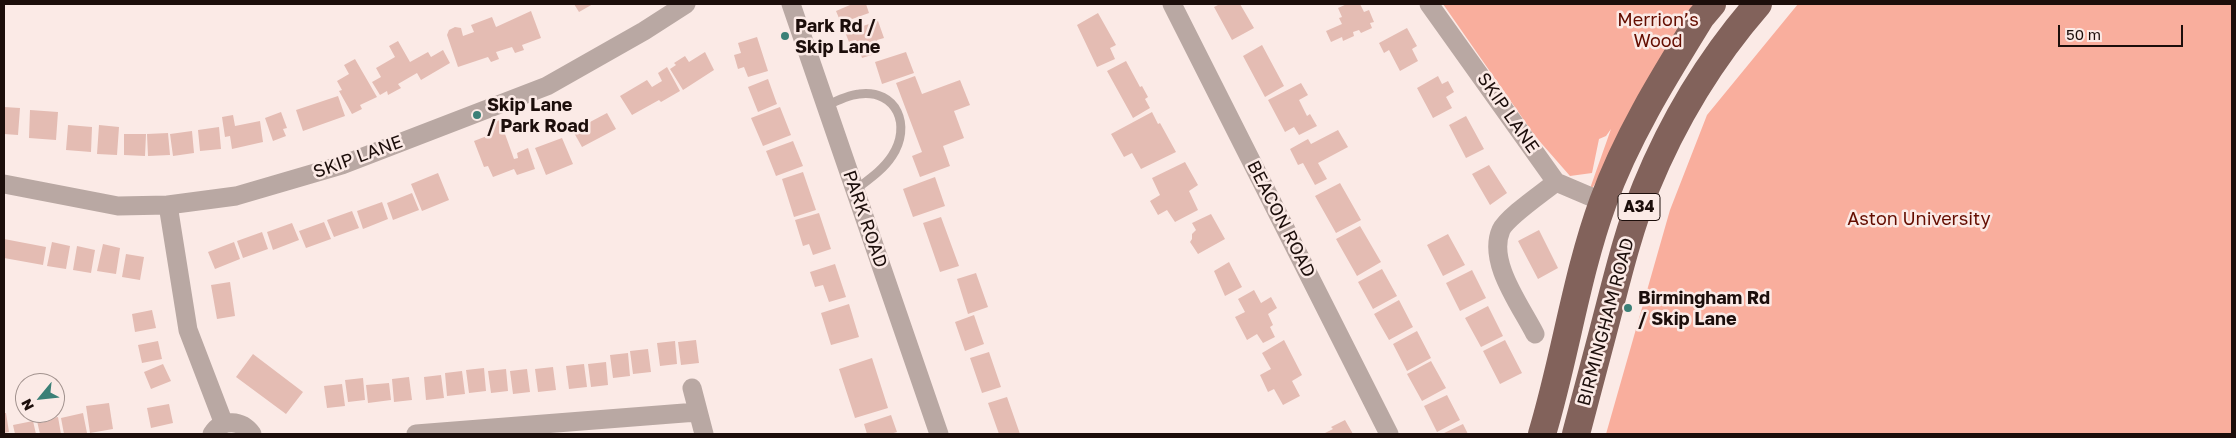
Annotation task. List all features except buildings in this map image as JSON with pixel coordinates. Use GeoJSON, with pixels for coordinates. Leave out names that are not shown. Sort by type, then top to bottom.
{"type":"FeatureCollection","features":[{"type":"Feature","properties":{"kind":"highway","name":"BIRMINGHAM ROAD"},"geometry":{"type":"LineString","coordinates":[[1542,434],[1590,243],[1603,202],[1624,152],[1646,109],[1701,17],[1712,4]]}},
{"type":"Feature","properties":{"kind":"highway","name":"BIRMINGHAM ROAD"},"geometry":{"type":"LineString","coordinates":[[1576,434],[1622,254],[1646,187],[1669,137],[1695,90],[1758,4]]}},
{"type":"Feature","properties":{"kind":"street","name":"SKIP LANE"},"geometry":{"type":"LineString","coordinates":[[4,184],[118,206],[168,205],[236,196],[342,165],[547,86],[644,31],[686,4]]}},
{"type":"Feature","properties":{"kind":"street","name":"PARK ROAD"},"geometry":{"type":"LineString","coordinates":[[791,4],[939,434]]}},
{"type":"Feature","properties":{"kind":"street","name":"BEACON ROAD"},"geometry":{"type":"LineString","coordinates":[[1172,4],[1389,434]]}},
{"type":"Feature","properties":{"kind":"street","name":"SKIP LANE"},"geometry":{"type":"LineString","coordinates":[[1429,4],[1556,182]]}},
{"type":"Feature","properties":{"kind":"street"},"geometry":{"type":"LineString","coordinates":[[1535,334],[1500,267],[1497,248],[1501,229],[1556,182],[1603,202]]}},
{"type":"Feature","properties":{"kind":"street"},"geometry":{"type":"LineString","coordinates":[[168,205],[188,330],[218,429],[240,424],[252,434]]}},
{"type":"Feature","properties":{"kind":"street"},"geometry":{"type":"LineString","coordinates":[[692,388],[704,434]]}},
{"type":"Feature","properties":{"kind":"street"},"geometry":{"type":"LineString","coordinates":[[416,434],[697,412]]}},
{"type":"Feature","properties":{"kind":"lane"},"geometry":{"type":"LineString","coordinates":[[826,106],[858,94],[879,94],[889,99],[900,118],[899,141],[893,155],[873,176],[855,190]]}},
{"type":"Feature","properties":{"kind":"green space","name":"Merrion’s Wood"},"geometry":{"type":"Polygon","coordinates":[[[1443,4],[1703,4],[1587,197],[1611,129],[1606,136],[1599,139],[1592,173],[1570,176],[1535,136],[1443,4]]]}},
{"type":"Feature","properties":{"kind":"green space","name":"Aston University"},"geometry":{"type":"Polygon","coordinates":[[[1798,4],[2232,4],[2232,434],[1606,434],[1670,210],[1707,115],[1798,4]]]}},
{"type":"Feature","properties":{"kind":"place","name":"Park Rd / Skip Lane"},"geometry":{"type":"Point","coordinates":[785,36]}},
{"type":"Feature","properties":{"kind":"place","name":"Skip Lane / Park Road"},"geometry":{"type":"Point","coordinates":[477,115]}},
{"type":"Feature","properties":{"kind":"place","name":"Birmingham Rd / Skip Lane"},"geometry":{"type":"Point","coordinates":[1628,308]}}]}
